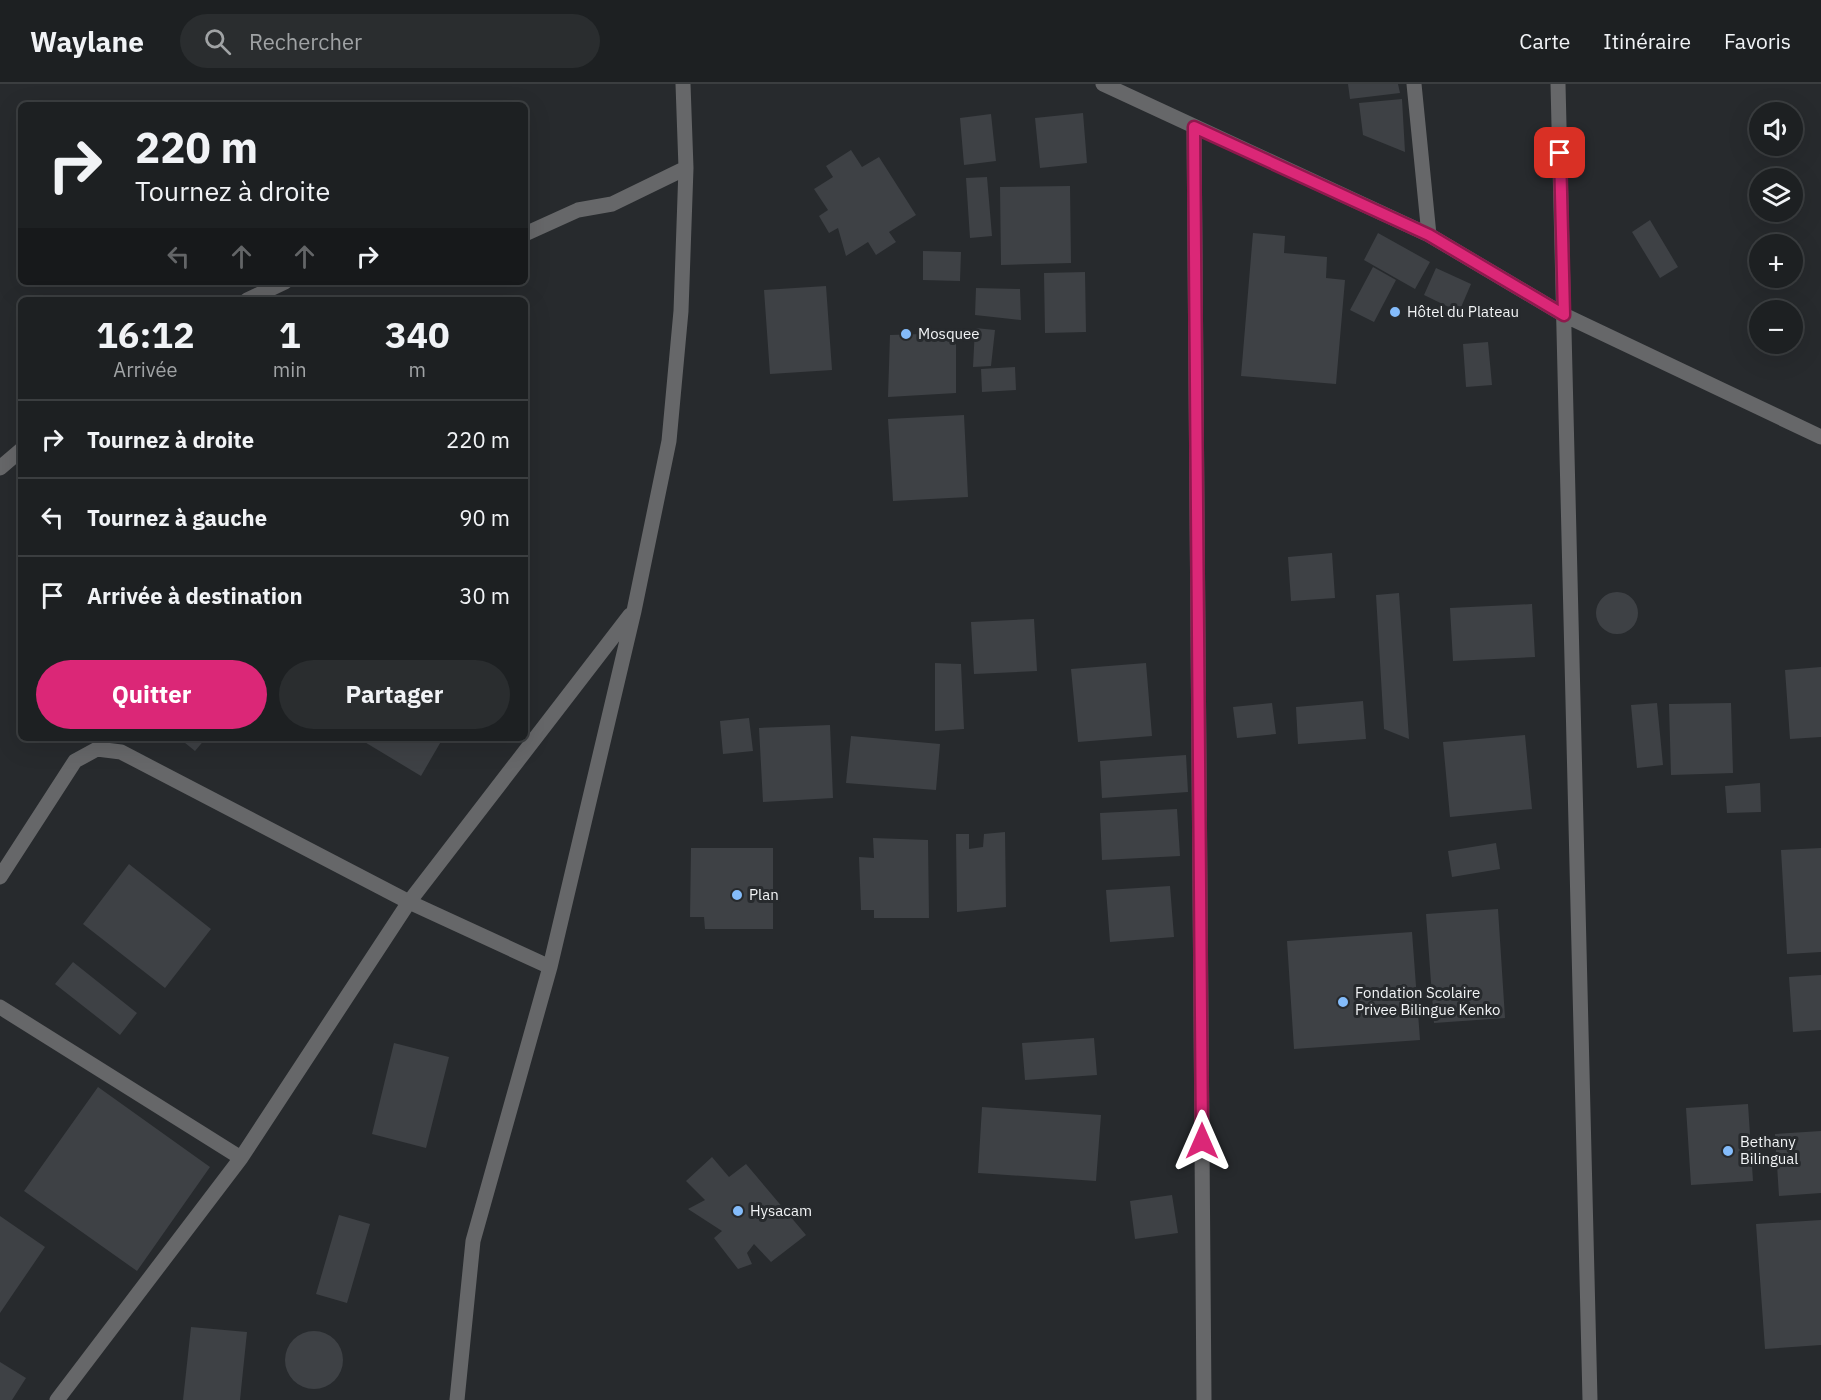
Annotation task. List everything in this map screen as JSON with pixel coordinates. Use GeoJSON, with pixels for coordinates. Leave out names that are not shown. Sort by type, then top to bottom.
{"type":"FeatureCollection","features":[{"type":"Feature","properties":{"kind":"street"},"geometry":{"type":"LineString","coordinates":[[457,1400],[473,1241],[549,967],[634,611],[669,441],[681,311],[686,168],[683,84]]}},
{"type":"Feature","properties":{"kind":"street"},"geometry":{"type":"LineString","coordinates":[[1103,84],[1429,235],[1564,315],[1821,437]]}},
{"type":"Feature","properties":{"kind":"street"},"geometry":{"type":"LineString","coordinates":[[1414,84],[1429,235]]}},
{"type":"Feature","properties":{"kind":"street"},"geometry":{"type":"LineString","coordinates":[[1558,84],[1590,1400]]}},
{"type":"Feature","properties":{"kind":"street"},"geometry":{"type":"LineString","coordinates":[[1194,127],[1204,1400]]}},
{"type":"Feature","properties":{"kind":"street"},"geometry":{"type":"LineString","coordinates":[[528,233],[578,210],[612,204],[686,168]]}},
{"type":"Feature","properties":{"kind":"street"},"geometry":{"type":"LineString","coordinates":[[254,297],[279,285]]}},
{"type":"Feature","properties":{"kind":"street"},"geometry":{"type":"LineString","coordinates":[[0,468],[18,453]]}},
{"type":"Feature","properties":{"kind":"street"},"geometry":{"type":"LineString","coordinates":[[57,1400],[241,1158],[409,902],[634,611]]}},
{"type":"Feature","properties":{"kind":"street"},"geometry":{"type":"LineString","coordinates":[[0,877],[75,761],[97,749],[121,752],[409,902],[549,967]]}},
{"type":"Feature","properties":{"kind":"street"},"geometry":{"type":"LineString","coordinates":[[0,1007],[241,1158]]}},
{"type":"Feature","properties":{"kind":"building"},"geometry":{"type":"Polygon","coordinates":[[[1348,84],[1398,84],[1400,93],[1350,99],[1348,84]]]}},
{"type":"Feature","properties":{"kind":"building"},"geometry":{"type":"Polygon","coordinates":[[[1402,99],[1405,152],[1363,135],[1359,103],[1402,99]]]}},
{"type":"Feature","properties":{"kind":"building"},"geometry":{"type":"Polygon","coordinates":[[[1083,113],[1087,163],[1040,168],[1035,118],[1083,113]]]}},
{"type":"Feature","properties":{"kind":"building"},"geometry":{"type":"Polygon","coordinates":[[[991,114],[996,161],[964,165],[960,118],[991,114]]]}},
{"type":"Feature","properties":{"kind":"building"},"geometry":{"type":"Polygon","coordinates":[[[851,150],[862,167],[879,157],[916,215],[889,232],[896,242],[876,255],[868,242],[846,256],[838,228],[829,233],[819,216],[828,210],[814,189],[833,177],[826,166],[851,150]]]}},
{"type":"Feature","properties":{"kind":"building"},"geometry":{"type":"Polygon","coordinates":[[[987,177],[992,236],[970,238],[966,178],[987,177]]]}},
{"type":"Feature","properties":{"kind":"building"},"geometry":{"type":"Polygon","coordinates":[[[1070,186],[1071,263],[1001,265],[1000,187],[1070,186]]]}},
{"type":"Feature","properties":{"kind":"building"},"geometry":{"type":"Polygon","coordinates":[[[1650,220],[1678,267],[1660,278],[1632,232],[1650,220]]]}},
{"type":"Feature","properties":{"kind":"building"},"geometry":{"type":"Polygon","coordinates":[[[1253,233],[1285,236],[1284,253],[1327,257],[1326,278],[1345,280],[1336,384],[1241,376],[1253,233]]]}},
{"type":"Feature","properties":{"kind":"building"},"geometry":{"type":"Polygon","coordinates":[[[1378,233],[1430,262],[1415,289],[1364,260],[1378,233]]]}},
{"type":"Feature","properties":{"kind":"building"},"geometry":{"type":"Polygon","coordinates":[[[923,251],[961,252],[960,281],[923,280],[923,251]]]}},
{"type":"Feature","properties":{"kind":"building"},"geometry":{"type":"Polygon","coordinates":[[[1373,267],[1396,280],[1374,322],[1350,310],[1373,267]]]}},
{"type":"Feature","properties":{"kind":"building"},"geometry":{"type":"Polygon","coordinates":[[[1436,268],[1471,284],[1459,312],[1424,295],[1436,268]]]}},
{"type":"Feature","properties":{"kind":"building"},"geometry":{"type":"Polygon","coordinates":[[[1085,272],[1086,332],[1045,333],[1044,273],[1085,272]]]}},
{"type":"Feature","properties":{"kind":"building"},"geometry":{"type":"Polygon","coordinates":[[[826,286],[832,370],[770,374],[764,290],[826,286]]]}},
{"type":"Feature","properties":{"kind":"building"},"geometry":{"type":"Polygon","coordinates":[[[976,288],[1020,289],[1021,320],[975,315],[976,288]]]}},
{"type":"Feature","properties":{"kind":"building"},"geometry":{"type":"Polygon","coordinates":[[[975,328],[995,330],[991,366],[973,367],[975,328]]]}},
{"type":"Feature","properties":{"kind":"building"},"geometry":{"type":"Polygon","coordinates":[[[956,333],[956,393],[888,397],[890,335],[956,333]]]}},
{"type":"Feature","properties":{"kind":"building"},"geometry":{"type":"Polygon","coordinates":[[[1488,342],[1492,385],[1466,387],[1463,344],[1488,342]]]}},
{"type":"Feature","properties":{"kind":"building"},"geometry":{"type":"Polygon","coordinates":[[[1015,367],[1016,390],[982,392],[981,369],[1015,367]]]}},
{"type":"Feature","properties":{"kind":"building"},"geometry":{"type":"Polygon","coordinates":[[[964,415],[968,497],[893,501],[888,419],[964,415]]]}},
{"type":"Feature","properties":{"kind":"building"},"geometry":{"type":"Polygon","coordinates":[[[1332,553],[1335,598],[1291,601],[1288,557],[1332,553]]]}},
{"type":"Feature","properties":{"kind":"building"},"geometry":{"type":"Polygon","coordinates":[[[1617,592],[1632,598],[1638,613],[1632,628],[1617,634],[1602,628],[1596,613],[1602,598],[1617,592]]]}},
{"type":"Feature","properties":{"kind":"building"},"geometry":{"type":"Polygon","coordinates":[[[1399,593],[1409,739],[1384,729],[1376,595],[1399,593]]]}},
{"type":"Feature","properties":{"kind":"building"},"geometry":{"type":"Polygon","coordinates":[[[1532,604],[1535,657],[1453,661],[1450,608],[1532,604]]]}},
{"type":"Feature","properties":{"kind":"building"},"geometry":{"type":"Polygon","coordinates":[[[1034,619],[1037,671],[974,674],[971,622],[1034,619]]]}},
{"type":"Feature","properties":{"kind":"building"},"geometry":{"type":"Polygon","coordinates":[[[935,663],[961,664],[964,729],[935,731],[935,663]]]}},
{"type":"Feature","properties":{"kind":"building"},"geometry":{"type":"Polygon","coordinates":[[[1146,663],[1152,736],[1078,742],[1071,669],[1146,663]]]}},
{"type":"Feature","properties":{"kind":"building"},"geometry":{"type":"Polygon","coordinates":[[[1821,667],[1821,737],[1790,739],[1785,670],[1821,667]]]}},
{"type":"Feature","properties":{"kind":"building"},"geometry":{"type":"Polygon","coordinates":[[[1363,701],[1366,739],[1298,744],[1296,707],[1363,701]]]}},
{"type":"Feature","properties":{"kind":"building"},"geometry":{"type":"Polygon","coordinates":[[[1272,703],[1276,734],[1237,738],[1233,707],[1272,703]]]}},
{"type":"Feature","properties":{"kind":"building"},"geometry":{"type":"Polygon","coordinates":[[[1657,703],[1663,765],[1637,768],[1631,705],[1657,703]]]}},
{"type":"Feature","properties":{"kind":"building"},"geometry":{"type":"Polygon","coordinates":[[[1731,703],[1733,773],[1671,775],[1669,704],[1731,703]]]}},
{"type":"Feature","properties":{"kind":"building"},"geometry":{"type":"Polygon","coordinates":[[[749,718],[753,751],[723,754],[720,721],[749,718]]]}},
{"type":"Feature","properties":{"kind":"building"},"geometry":{"type":"Polygon","coordinates":[[[830,725],[833,798],[763,802],[759,728],[830,725]]]}},
{"type":"Feature","properties":{"kind":"building"},"geometry":{"type":"Polygon","coordinates":[[[1525,735],[1532,809],[1450,817],[1443,742],[1525,735]]]}},
{"type":"Feature","properties":{"kind":"building"},"geometry":{"type":"Polygon","coordinates":[[[851,736],[940,744],[936,790],[846,783],[851,736]]]}},
{"type":"Feature","properties":{"kind":"building"},"geometry":{"type":"Polygon","coordinates":[[[183,741],[203,741],[195,751],[183,741]]]}},
{"type":"Feature","properties":{"kind":"building"},"geometry":{"type":"Polygon","coordinates":[[[363,741],[441,741],[421,776],[363,741]]]}},
{"type":"Feature","properties":{"kind":"building"},"geometry":{"type":"Polygon","coordinates":[[[1186,755],[1188,792],[1102,798],[1100,761],[1186,755]]]}},
{"type":"Feature","properties":{"kind":"building"},"geometry":{"type":"Polygon","coordinates":[[[1760,783],[1761,812],[1727,813],[1725,786],[1760,783]]]}},
{"type":"Feature","properties":{"kind":"building"},"geometry":{"type":"Polygon","coordinates":[[[1177,809],[1180,856],[1102,860],[1100,813],[1177,809]]]}},
{"type":"Feature","properties":{"kind":"building"},"geometry":{"type":"Polygon","coordinates":[[[1005,832],[1006,907],[957,912],[956,834],[969,834],[969,849],[983,847],[984,834],[1005,832]]]}},
{"type":"Feature","properties":{"kind":"building"},"geometry":{"type":"Polygon","coordinates":[[[873,838],[928,840],[929,918],[874,918],[874,910],[861,910],[859,857],[874,858],[873,838]]]}},
{"type":"Feature","properties":{"kind":"building"},"geometry":{"type":"Polygon","coordinates":[[[1496,843],[1500,869],[1452,877],[1448,851],[1496,843]]]}},
{"type":"Feature","properties":{"kind":"building"},"geometry":{"type":"Polygon","coordinates":[[[691,848],[773,848],[773,929],[705,929],[704,917],[690,917],[691,848]]]}},
{"type":"Feature","properties":{"kind":"building"},"geometry":{"type":"Polygon","coordinates":[[[1821,848],[1821,952],[1787,954],[1781,850],[1821,848]]]}},
{"type":"Feature","properties":{"kind":"building"},"geometry":{"type":"Polygon","coordinates":[[[129,864],[211,929],[165,988],[83,924],[129,864]]]}},
{"type":"Feature","properties":{"kind":"building"},"geometry":{"type":"Polygon","coordinates":[[[1170,886],[1174,937],[1110,942],[1106,890],[1170,886]]]}},
{"type":"Feature","properties":{"kind":"building"},"geometry":{"type":"Polygon","coordinates":[[[1498,909],[1505,1018],[1434,1023],[1426,914],[1498,909]]]}},
{"type":"Feature","properties":{"kind":"building"},"geometry":{"type":"Polygon","coordinates":[[[1412,932],[1420,1040],[1294,1049],[1287,941],[1412,932]]]}},
{"type":"Feature","properties":{"kind":"building"},"geometry":{"type":"Polygon","coordinates":[[[73,962],[137,1013],[120,1035],[55,984],[73,962]]]}},
{"type":"Feature","properties":{"kind":"building"},"geometry":{"type":"Polygon","coordinates":[[[1821,975],[1821,1030],[1793,1032],[1789,977],[1821,975]]]}},
{"type":"Feature","properties":{"kind":"building"},"geometry":{"type":"Polygon","coordinates":[[[1094,1038],[1097,1075],[1025,1080],[1022,1043],[1094,1038]]]}},
{"type":"Feature","properties":{"kind":"building"},"geometry":{"type":"Polygon","coordinates":[[[394,1043],[449,1057],[426,1148],[372,1134],[394,1043]]]}},
{"type":"Feature","properties":{"kind":"building"},"geometry":{"type":"Polygon","coordinates":[[[98,1087],[210,1167],[137,1271],[24,1191],[98,1087]]]}},
{"type":"Feature","properties":{"kind":"building"},"geometry":{"type":"Polygon","coordinates":[[[1748,1104],[1753,1181],[1691,1185],[1686,1108],[1748,1104]]]}},
{"type":"Feature","properties":{"kind":"building"},"geometry":{"type":"Polygon","coordinates":[[[982,1107],[1101,1115],[1096,1181],[978,1173],[982,1107]]]}},
{"type":"Feature","properties":{"kind":"building"},"geometry":{"type":"Polygon","coordinates":[[[1821,1131],[1821,1193],[1779,1196],[1775,1134],[1821,1131]]]}},
{"type":"Feature","properties":{"kind":"building","name":"Hysacam"},"geometry":{"type":"Polygon","coordinates":[[[712,1157],[729,1177],[746,1164],[806,1235],[771,1262],[754,1244],[747,1253],[752,1264],[738,1269],[714,1238],[722,1231],[688,1209],[705,1200],[686,1181],[712,1157]]]}},
{"type":"Feature","properties":{"kind":"building"},"geometry":{"type":"Polygon","coordinates":[[[1172,1195],[1178,1233],[1135,1239],[1130,1201],[1172,1195]]]}},
{"type":"Feature","properties":{"kind":"building"},"geometry":{"type":"Polygon","coordinates":[[[339,1215],[370,1224],[347,1303],[316,1294],[339,1215]]]}},
{"type":"Feature","properties":{"kind":"building"},"geometry":{"type":"Polygon","coordinates":[[[0,1216],[45,1247],[0,1313],[0,1216]]]}},
{"type":"Feature","properties":{"kind":"building"},"geometry":{"type":"Polygon","coordinates":[[[1821,1220],[1821,1345],[1765,1349],[1756,1224],[1821,1220]]]}},
{"type":"Feature","properties":{"kind":"building"},"geometry":{"type":"Polygon","coordinates":[[[191,1327],[247,1332],[240,1400],[183,1400],[191,1327]]]}},
{"type":"Feature","properties":{"kind":"building"},"geometry":{"type":"Polygon","coordinates":[[[314,1331],[325,1333],[335,1339],[341,1349],[343,1360],[341,1371],[335,1381],[325,1387],[314,1389],[303,1387],[293,1381],[287,1371],[285,1360],[287,1349],[293,1339],[303,1333],[314,1331]]]}},
{"type":"Feature","properties":{"kind":"building"},"geometry":{"type":"Polygon","coordinates":[[[0,1362],[26,1378],[12,1400],[0,1400],[0,1362]]]}},
{"type":"Feature","properties":{"kind":"place","name":"Hôtel du Plateau"},"geometry":{"type":"Point","coordinates":[1395,312]}},
{"type":"Feature","properties":{"kind":"place","name":"Mosquee"},"geometry":{"type":"Point","coordinates":[906,334]}},
{"type":"Feature","properties":{"kind":"place","name":"Plan"},"geometry":{"type":"Point","coordinates":[737,895]}},
{"type":"Feature","properties":{"kind":"place","name":"Fondation Scolaire Privee Bilingue Kenko"},"geometry":{"type":"Point","coordinates":[1343,1002]}},
{"type":"Feature","properties":{"kind":"place","name":"Bethany Bilingual"},"geometry":{"type":"Point","coordinates":[1728,1151]}},
{"type":"Feature","properties":{"kind":"place","name":"Hysacam"},"geometry":{"type":"Point","coordinates":[738,1211]}},
{"type":"Feature","properties":{"kind":"route"},"geometry":{"type":"LineString","coordinates":[[1202,1141],[1194,127],[1429,235],[1564,315],[1560,153]]}}]}
